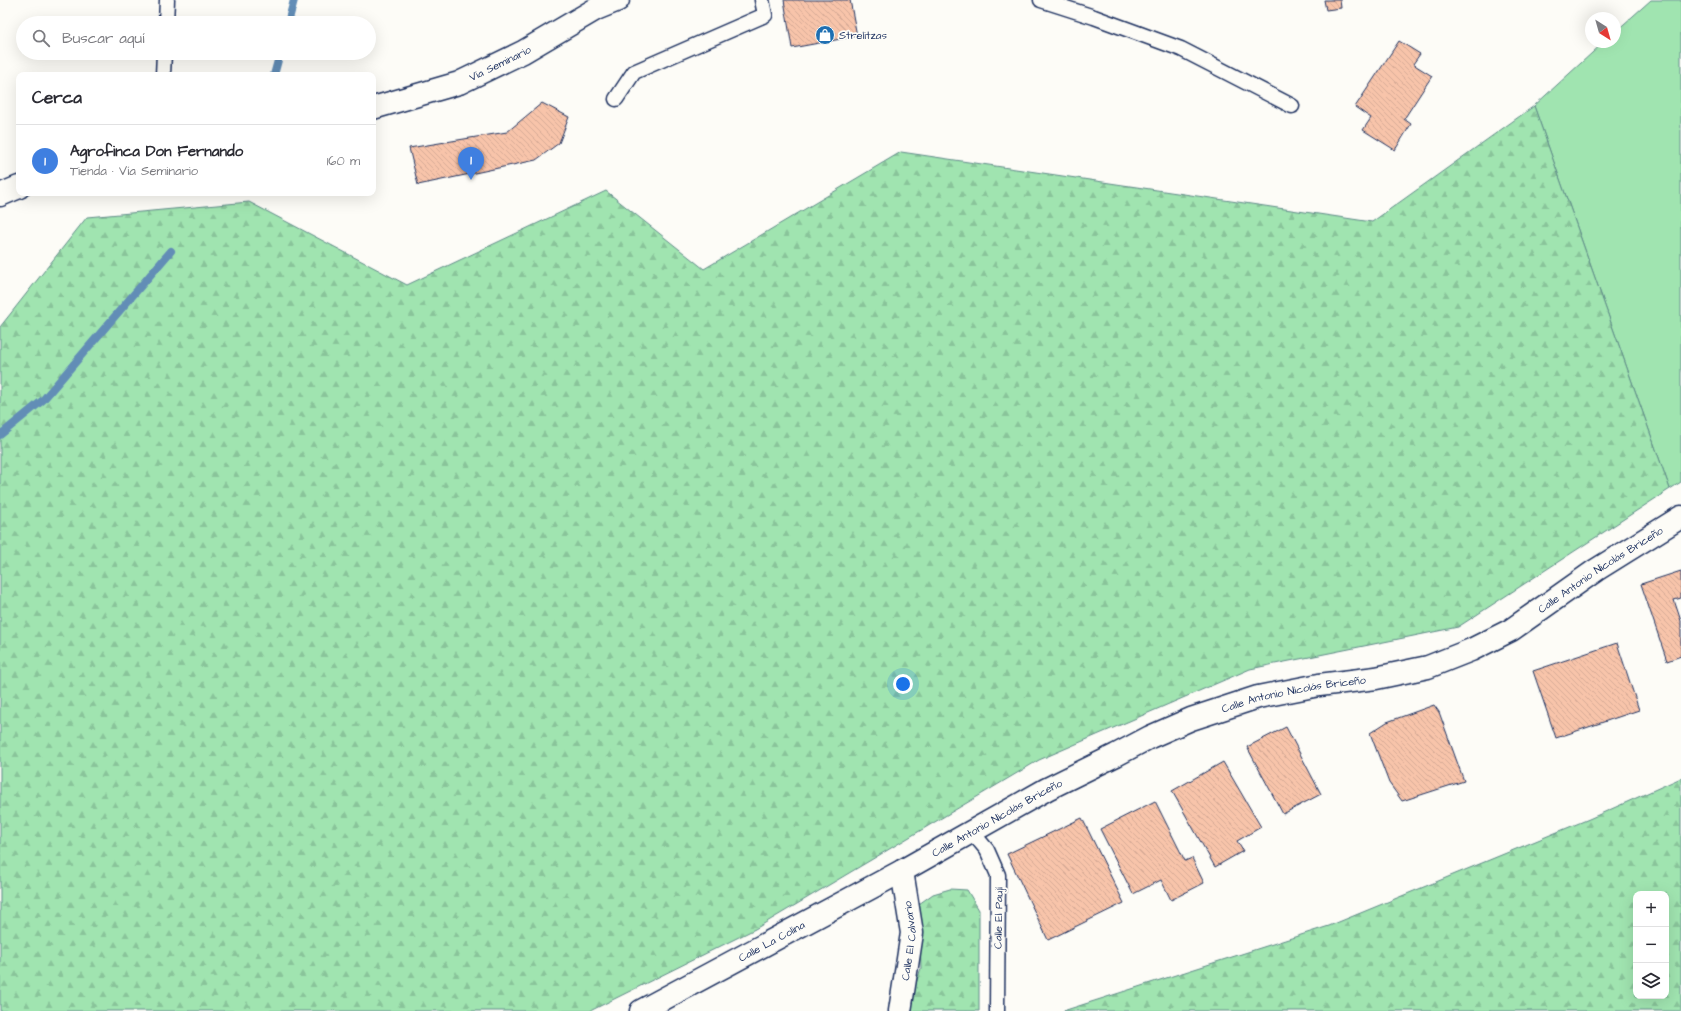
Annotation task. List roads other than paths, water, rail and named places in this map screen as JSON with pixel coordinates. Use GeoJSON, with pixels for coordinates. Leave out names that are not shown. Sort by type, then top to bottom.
{"type":"FeatureCollection","features":[{"type":"Feature","properties":{"kind":"street","name":"Vía Seminario"},"geometry":{"type":"LineString","coordinates":[[376,107],[459,83],[523,52],[596,9],[618,0]]}},
{"type":"Feature","properties":{"kind":"street"},"geometry":{"type":"LineString","coordinates":[[0,195],[16,189]]}},
{"type":"Feature","properties":{"kind":"street","name":"Calle Antonio Nicolás Briceño"},"geometry":{"type":"LineString","coordinates":[[902,871],[1047,789],[1116,755],[1150,736],[1191,719],[1258,697],[1319,685],[1376,678],[1428,667],[1471,650],[1511,630],[1596,570],[1681,517]]}},
{"type":"Feature","properties":{"kind":"street","name":"Calle La Colina"},"geometry":{"type":"LineString","coordinates":[[641,1011],[902,871]]}},
{"type":"Feature","properties":{"kind":"street","name":"Calle El Calvario"},"geometry":{"type":"LineString","coordinates":[[900,1011],[912,933],[902,871]]}},
{"type":"Feature","properties":{"kind":"lane"},"geometry":{"type":"LineString","coordinates":[[166,16],[167,0]]}},
{"type":"Feature","properties":{"kind":"lane"},"geometry":{"type":"LineString","coordinates":[[616,99],[634,72],[765,15],[762,0]]}},
{"type":"Feature","properties":{"kind":"lane"},"geometry":{"type":"LineString","coordinates":[[1041,0],[1094,17],[1181,49],[1292,106]]}},
{"type":"Feature","properties":{"kind":"lane"},"geometry":{"type":"LineString","coordinates":[[163,72],[164,60]]}},
{"type":"Feature","properties":{"kind":"lane","name":"Calle El Paují"},"geometry":{"type":"LineString","coordinates":[[972,832],[987,850],[998,875],[997,1011]]}},
{"type":"Feature","properties":{"kind":"waterway"},"geometry":{"type":"LineString","coordinates":[[290,16],[294,0]]}},
{"type":"Feature","properties":{"kind":"waterway"},"geometry":{"type":"LineString","coordinates":[[275,72],[278,60]]}},
{"type":"Feature","properties":{"kind":"waterway"},"geometry":{"type":"LineString","coordinates":[[0,435],[43,400],[171,251]]}},
{"type":"Feature","properties":{"kind":"place","name":"Strelitzas"},"geometry":{"type":"Point","coordinates":[825,35]}},
{"type":"Feature","properties":{"kind":"place","name":"Agrofinca Don Fernando"},"geometry":{"type":"Point","coordinates":[471,180]}}]}
